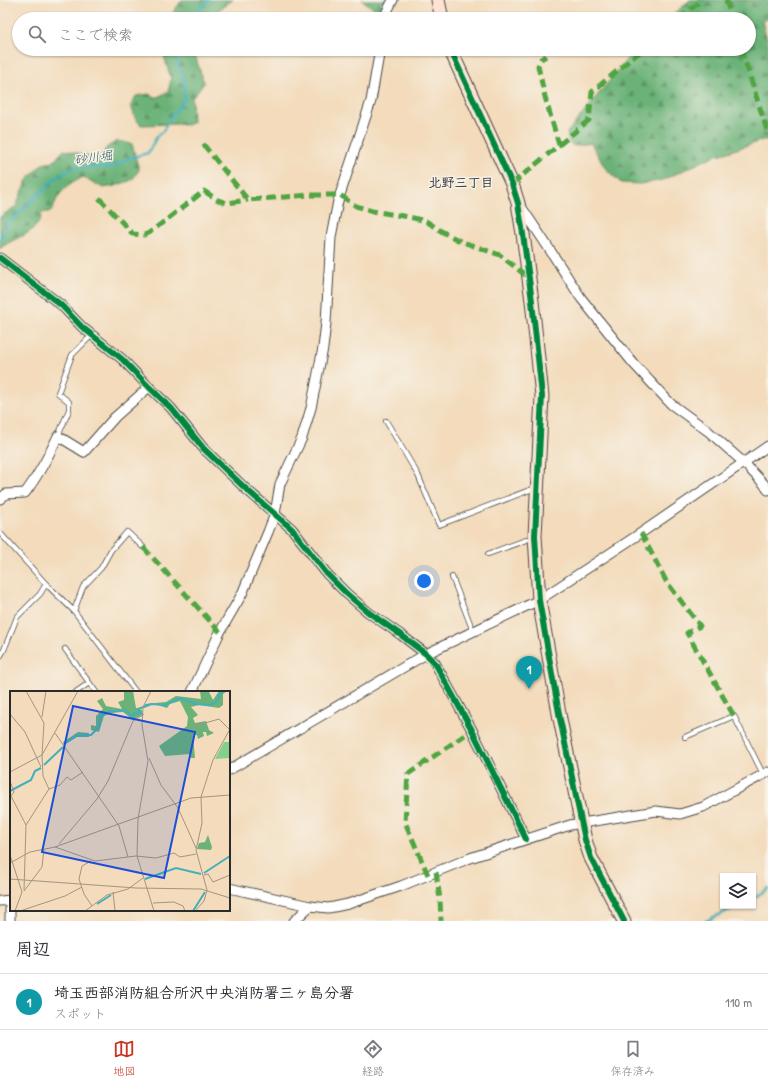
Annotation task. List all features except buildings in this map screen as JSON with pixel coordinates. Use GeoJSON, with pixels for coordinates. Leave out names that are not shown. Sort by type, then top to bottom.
{"type":"FeatureCollection","features":[{"type":"Feature","properties":{"kind":"street"},"geometry":{"type":"LineString","coordinates":[[387,12],[393,0]]}},
{"type":"Feature","properties":{"kind":"street"},"geometry":{"type":"LineString","coordinates":[[438,0],[441,12]]}},
{"type":"Feature","properties":{"kind":"street"},"geometry":{"type":"LineString","coordinates":[[192,691],[220,632],[242,594],[268,532],[275,514],[280,484],[302,438],[311,408],[323,348],[326,323],[331,237],[338,201],[371,101],[379,56]]}},
{"type":"Feature","properties":{"kind":"street"},"geometry":{"type":"LineString","coordinates":[[453,56],[498,150],[518,203],[532,301],[542,396],[535,536],[539,600],[581,824],[592,858],[624,921]]}},
{"type":"Feature","properties":{"kind":"street"},"geometry":{"type":"LineString","coordinates":[[518,203],[581,298],[633,364],[671,404],[708,431],[742,462],[768,490]]}},
{"type":"Feature","properties":{"kind":"street"},"geometry":{"type":"LineString","coordinates":[[1,259],[61,305],[92,335],[122,358],[171,408],[204,449],[246,489],[292,529],[327,574],[347,594],[368,612],[426,654],[435,663],[472,730],[526,839]]}},
{"type":"Feature","properties":{"kind":"street"},"geometry":{"type":"LineString","coordinates":[[0,499],[6,494],[25,493],[58,436],[84,452],[115,417],[149,387]]}},
{"type":"Feature","properties":{"kind":"street"},"geometry":{"type":"LineString","coordinates":[[230,769],[426,654],[539,600],[641,533],[742,462],[768,446]]}},
{"type":"Feature","properties":{"kind":"street"},"geometry":{"type":"LineString","coordinates":[[230,888],[310,906],[328,908],[348,904],[401,886],[470,858],[570,825],[656,811],[680,814],[692,811],[703,807],[766,773]]}},
{"type":"Feature","properties":{"kind":"street"},"geometry":{"type":"LineString","coordinates":[[0,901],[10,900]]}},
{"type":"Feature","properties":{"kind":"street"},"geometry":{"type":"LineString","coordinates":[[294,921],[310,906]]}},
{"type":"Feature","properties":{"kind":"street"},"geometry":{"type":"LineString","coordinates":[[10,911],[10,921]]}},
{"type":"Feature","properties":{"kind":"lane"},"geometry":{"type":"LineString","coordinates":[[58,436],[69,410],[69,402],[58,393],[72,355],[92,335]]}},
{"type":"Feature","properties":{"kind":"lane"},"geometry":{"type":"LineString","coordinates":[[386,421],[418,475],[439,525],[537,488]]}},
{"type":"Feature","properties":{"kind":"lane"},"geometry":{"type":"LineString","coordinates":[[74,611],[83,587],[101,568],[111,550],[127,532],[143,546]]}},
{"type":"Feature","properties":{"kind":"lane"},"geometry":{"type":"LineString","coordinates":[[0,533],[46,584],[74,611],[135,691]]}},
{"type":"Feature","properties":{"kind":"lane"},"geometry":{"type":"LineString","coordinates":[[488,554],[535,536]]}},
{"type":"Feature","properties":{"kind":"lane"},"geometry":{"type":"LineString","coordinates":[[452,577],[473,631]]}},
{"type":"Feature","properties":{"kind":"lane"},"geometry":{"type":"LineString","coordinates":[[0,657],[17,617],[40,594],[46,584]]}},
{"type":"Feature","properties":{"kind":"lane"},"geometry":{"type":"LineString","coordinates":[[65,649],[95,691]]}},
{"type":"Feature","properties":{"kind":"lane"},"geometry":{"type":"LineString","coordinates":[[77,691],[89,683]]}},
{"type":"Feature","properties":{"kind":"lane"},"geometry":{"type":"LineString","coordinates":[[685,737],[734,716],[766,773]]}},
{"type":"Feature","properties":{"kind":"green space"},"geometry":{"type":"Polygon","coordinates":[[[182,0],[233,0],[215,12],[173,12],[182,0]]]}},
{"type":"Feature","properties":{"kind":"green space"},"geometry":{"type":"Polygon","coordinates":[[[362,0],[387,0],[379,12],[362,0]]]}},
{"type":"Feature","properties":{"kind":"green space"},"geometry":{"type":"Polygon","coordinates":[[[690,0],[768,0],[768,19],[762,21],[768,42],[768,143],[766,139],[716,155],[663,180],[640,184],[621,183],[605,168],[591,143],[575,146],[569,143],[567,133],[629,56],[756,56],[756,12],[676,12],[690,0]]]}},
{"type":"Feature","properties":{"kind":"green space"},"geometry":{"type":"Polygon","coordinates":[[[164,56],[195,56],[204,83],[192,98],[193,122],[187,125],[141,125],[135,118],[131,105],[136,96],[149,94],[155,98],[168,92],[171,79],[164,56]]]}},
{"type":"Feature","properties":{"kind":"green space"},"geometry":{"type":"Polygon","coordinates":[[[117,141],[132,144],[139,170],[132,180],[115,186],[103,188],[83,177],[63,191],[54,204],[52,211],[42,213],[40,220],[31,231],[0,249],[0,217],[16,206],[27,180],[42,164],[53,162],[64,150],[99,158],[107,147],[117,141]]]}},
{"type":"Feature","properties":{"kind":"waterway","name":"砂川堀"},"geometry":{"type":"LineString","coordinates":[[196,12],[209,0]]}},
{"type":"Feature","properties":{"kind":"waterway","name":"砂川堀"},"geometry":{"type":"LineString","coordinates":[[0,239],[7,225],[57,177],[74,168],[113,167],[129,158],[148,153],[157,136],[163,131],[172,115],[183,102],[185,96],[184,80],[178,67],[176,56]]}},
{"type":"Feature","properties":{"kind":"waterway"},"geometry":{"type":"LineString","coordinates":[[756,897],[768,888]]}},
{"type":"Feature","properties":{"kind":"waterway"},"geometry":{"type":"LineString","coordinates":[[706,921],[731,909]]}},
{"type":"Feature","properties":{"kind":"marked path"},"geometry":{"type":"LineString","coordinates":[[687,12],[702,0]]}},
{"type":"Feature","properties":{"kind":"marked path"},"geometry":{"type":"LineString","coordinates":[[726,0],[730,12]]}},
{"type":"Feature","properties":{"kind":"marked path"},"geometry":{"type":"LineString","coordinates":[[512,184],[559,145],[538,66],[541,59],[546,56]]}},
{"type":"Feature","properties":{"kind":"marked path"},"geometry":{"type":"LineString","coordinates":[[559,145],[589,120],[592,92],[635,56]]}},
{"type":"Feature","properties":{"kind":"marked path"},"geometry":{"type":"LineString","coordinates":[[743,56],[768,133]]}},
{"type":"Feature","properties":{"kind":"marked path"},"geometry":{"type":"LineString","coordinates":[[203,144],[248,200],[310,195],[340,195],[356,206],[372,211],[426,221],[460,241],[500,255],[529,278]]}},
{"type":"Feature","properties":{"kind":"marked path"},"geometry":{"type":"LineString","coordinates":[[99,198],[133,234],[144,235],[149,233],[204,191],[218,200],[227,203],[248,200]]}},
{"type":"Feature","properties":{"kind":"marked path"},"geometry":{"type":"LineString","coordinates":[[641,533],[666,581],[700,626],[687,633],[734,716]]}},
{"type":"Feature","properties":{"kind":"marked path"},"geometry":{"type":"LineString","coordinates":[[143,547],[220,632]]}},
{"type":"Feature","properties":{"kind":"marked path"},"geometry":{"type":"LineString","coordinates":[[428,875],[405,822],[408,774],[472,730]]}},
{"type":"Feature","properties":{"kind":"marked path"},"geometry":{"type":"LineString","coordinates":[[436,872],[440,899],[441,921]]}},
{"type":"Feature","properties":{"kind":"cycle path"},"geometry":{"type":"LineString","coordinates":[[453,56],[512,184],[518,203],[532,301],[542,396],[535,536],[539,600],[560,719],[585,840],[591,858],[624,921]]}},
{"type":"Feature","properties":{"kind":"cycle path"},"geometry":{"type":"LineString","coordinates":[[0,258],[61,305],[82,327],[122,359],[171,408],[204,449],[246,489],[292,529],[327,574],[347,594],[368,612],[426,654],[435,663],[472,730],[526,839]]}},
{"type":"Feature","properties":{"kind":"place","name":"埼玉西部消防組合所沢中央消防署三ヶ島分署"},"geometry":{"type":"Point","coordinates":[529,689]}},
{"type":"Feature","properties":{"kind":"district","name":"北野三丁目"},"geometry":{"type":"Point","coordinates":[461,182]}}]}
